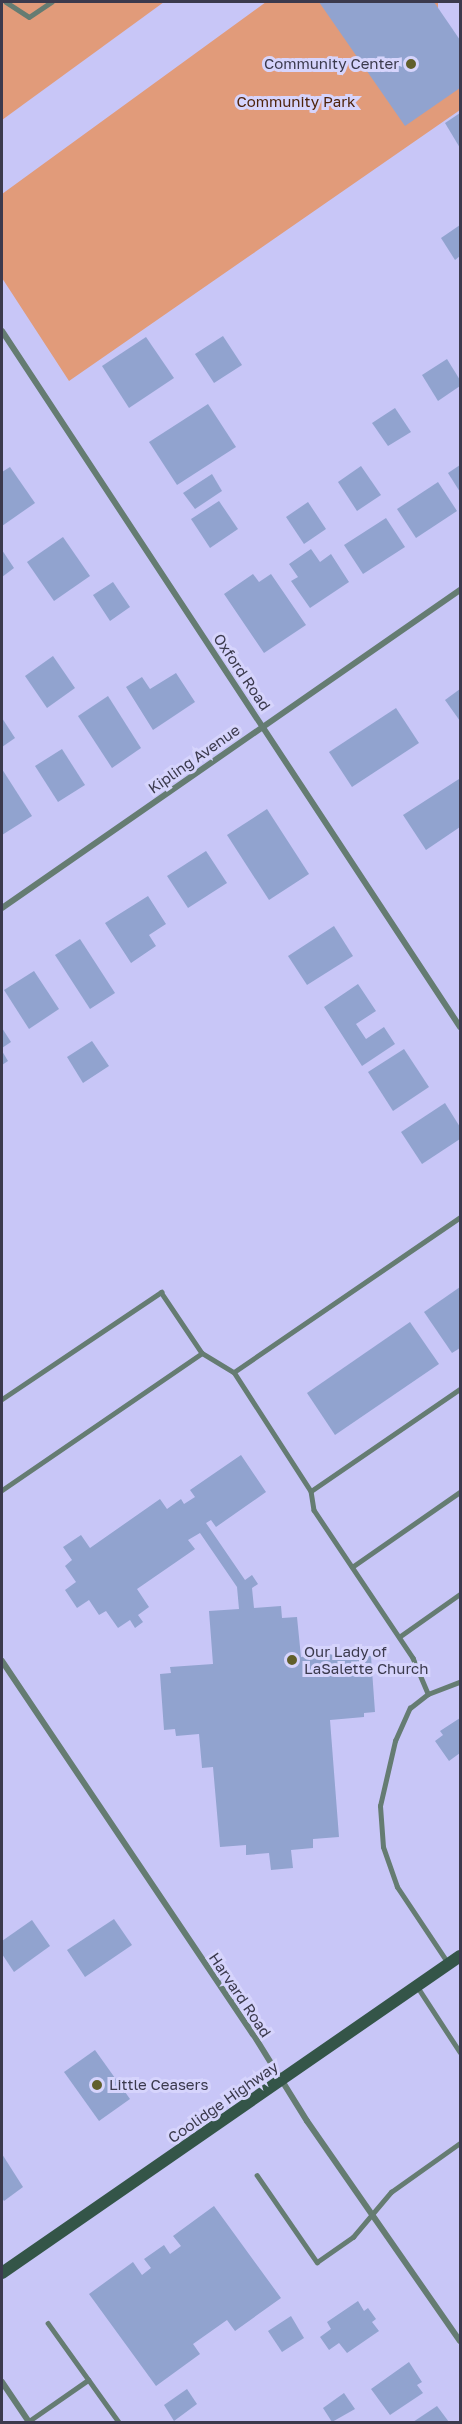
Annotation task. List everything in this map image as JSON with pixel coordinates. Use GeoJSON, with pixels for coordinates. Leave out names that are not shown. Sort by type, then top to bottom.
{"type":"FeatureCollection","features":[{"type":"Feature","properties":{"kind":"main road","name":"Coolidge Highway"},"geometry":{"type":"LineString","coordinates":[[2,2273],[460,1956]]}},
{"type":"Feature","properties":{"kind":"street","name":"Oxford Road"},"geometry":{"type":"LineString","coordinates":[[2,331],[460,1027]]}},
{"type":"Feature","properties":{"kind":"street","name":"Kipling Avenue"},"geometry":{"type":"LineString","coordinates":[[2,908],[460,590]]}},
{"type":"Feature","properties":{"kind":"street","name":"Harvard Road"},"geometry":{"type":"LineString","coordinates":[[2,1661],[281,2080],[460,2341]]}},
{"type":"Feature","properties":{"kind":"street"},"geometry":{"type":"LineString","coordinates":[[2,2382],[29,2422]]}},
{"type":"Feature","properties":{"kind":"lane"},"geometry":{"type":"LineString","coordinates":[[6,2],[29,17],[51,2]]}},
{"type":"Feature","properties":{"kind":"lane"},"geometry":{"type":"LineString","coordinates":[[234,1372],[460,1217]]}},
{"type":"Feature","properties":{"kind":"lane"},"geometry":{"type":"LineString","coordinates":[[2,1399],[161,1292],[202,1353],[234,1372],[311,1491],[314,1510],[413,1658],[428,1694]]}},
{"type":"Feature","properties":{"kind":"lane"},"geometry":{"type":"LineString","coordinates":[[2,1490],[202,1353]]}},
{"type":"Feature","properties":{"kind":"lane"},"geometry":{"type":"LineString","coordinates":[[311,1491],[460,1389]]}},
{"type":"Feature","properties":{"kind":"lane"},"geometry":{"type":"LineString","coordinates":[[352,1567],[460,1492]]}},
{"type":"Feature","properties":{"kind":"lane"},"geometry":{"type":"LineString","coordinates":[[399,1637],[460,1594]]}},
{"type":"Feature","properties":{"kind":"lane"},"geometry":{"type":"LineString","coordinates":[[449,1964],[398,1887],[383,1847],[380,1806],[395,1741],[410,1708],[428,1694],[454,1687],[460,1682]]}},
{"type":"Feature","properties":{"kind":"lane"},"geometry":{"type":"LineString","coordinates":[[417,1986],[460,2052]]}},
{"type":"Feature","properties":{"kind":"lane"},"geometry":{"type":"LineString","coordinates":[[256,2175],[317,2262],[353,2237],[391,2192],[460,2143]]}},
{"type":"Feature","properties":{"kind":"lane"},"geometry":{"type":"LineString","coordinates":[[48,2323],[119,2422]]}},
{"type":"Feature","properties":{"kind":"lane"},"geometry":{"type":"LineString","coordinates":[[29,2422],[88,2380]]}},
{"type":"Feature","properties":{"kind":"green space"},"geometry":{"type":"Polygon","coordinates":[[[2,2],[164,2],[2,120],[2,2]]]}},
{"type":"Feature","properties":{"kind":"green space","name":"Community Park"},"geometry":{"type":"Polygon","coordinates":[[[266,2],[438,2],[438,17],[460,56],[460,110],[69,381],[2,278],[2,194],[266,2]]]}},
{"type":"Feature","properties":{"kind":"building","name":"Community Center"},"geometry":{"type":"Polygon","coordinates":[[[319,2],[434,2],[460,40],[460,88],[405,126],[319,2]]]}},
{"type":"Feature","properties":{"kind":"building"},"geometry":{"type":"Polygon","coordinates":[[[460,113],[460,148],[445,123],[460,113]]]}},
{"type":"Feature","properties":{"kind":"building"},"geometry":{"type":"Polygon","coordinates":[[[460,225],[460,256],[455,260],[441,238],[460,225]]]}},
{"type":"Feature","properties":{"kind":"building"},"geometry":{"type":"Polygon","coordinates":[[[223,336],[242,365],[214,383],[195,354],[223,336]]]}},
{"type":"Feature","properties":{"kind":"building"},"geometry":{"type":"Polygon","coordinates":[[[146,337],[174,378],[129,408],[102,366],[146,337]]]}},
{"type":"Feature","properties":{"kind":"building"},"geometry":{"type":"Polygon","coordinates":[[[447,359],[460,380],[460,386],[438,401],[422,375],[447,359]]]}},
{"type":"Feature","properties":{"kind":"building"},"geometry":{"type":"Polygon","coordinates":[[[208,404],[236,447],[177,485],[149,442],[208,404]]]}},
{"type":"Feature","properties":{"kind":"building"},"geometry":{"type":"Polygon","coordinates":[[[395,408],[411,432],[388,446],[372,423],[395,408]]]}},
{"type":"Feature","properties":{"kind":"building"},"geometry":{"type":"Polygon","coordinates":[[[460,465],[460,492],[448,473],[460,465]]]}},
{"type":"Feature","properties":{"kind":"building"},"geometry":{"type":"Polygon","coordinates":[[[361,466],[381,495],[357,511],[338,482],[361,466]]]}},
{"type":"Feature","properties":{"kind":"building"},"geometry":{"type":"Polygon","coordinates":[[[10,467],[35,503],[2,526],[2,472],[10,467]]]}},
{"type":"Feature","properties":{"kind":"building"},"geometry":{"type":"Polygon","coordinates":[[[212,474],[222,491],[195,509],[183,493],[212,474]]]}},
{"type":"Feature","properties":{"kind":"building"},"geometry":{"type":"Polygon","coordinates":[[[438,482],[457,511],[416,538],[397,509],[438,482]]]}},
{"type":"Feature","properties":{"kind":"building"},"geometry":{"type":"Polygon","coordinates":[[[219,501],[238,529],[210,548],[191,519],[219,501]]]}},
{"type":"Feature","properties":{"kind":"building"},"geometry":{"type":"Polygon","coordinates":[[[308,502],[326,529],[304,544],[286,517],[308,502]]]}},
{"type":"Feature","properties":{"kind":"building"},"geometry":{"type":"Polygon","coordinates":[[[386,518],[405,547],[363,574],[344,545],[386,518]]]}},
{"type":"Feature","properties":{"kind":"building"},"geometry":{"type":"Polygon","coordinates":[[[63,537],[90,576],[54,601],[27,562],[63,537]]]}},
{"type":"Feature","properties":{"kind":"building"},"geometry":{"type":"Polygon","coordinates":[[[311,549],[320,562],[331,554],[349,582],[310,608],[291,581],[298,577],[289,564],[311,549]]]}},
{"type":"Feature","properties":{"kind":"building"},"geometry":{"type":"Polygon","coordinates":[[[2,550],[14,568],[2,577],[2,550]]]}},
{"type":"Feature","properties":{"kind":"building"},"geometry":{"type":"Polygon","coordinates":[[[253,574],[259,582],[271,574],[306,625],[264,653],[224,594],[253,574]]]}},
{"type":"Feature","properties":{"kind":"building"},"geometry":{"type":"Polygon","coordinates":[[[113,582],[130,607],[110,621],[93,595],[113,582]]]}},
{"type":"Feature","properties":{"kind":"building"},"geometry":{"type":"Polygon","coordinates":[[[53,656],[75,688],[47,708],[25,676],[53,656]]]}},
{"type":"Feature","properties":{"kind":"building"},"geometry":{"type":"Polygon","coordinates":[[[176,673],[195,702],[153,730],[126,687],[142,677],[150,689],[176,673]]]}},
{"type":"Feature","properties":{"kind":"building"},"geometry":{"type":"Polygon","coordinates":[[[460,689],[460,721],[445,700],[460,689]]]}},
{"type":"Feature","properties":{"kind":"building"},"geometry":{"type":"Polygon","coordinates":[[[108,696],[141,748],[112,768],[78,716],[108,696]]]}},
{"type":"Feature","properties":{"kind":"building"},"geometry":{"type":"Polygon","coordinates":[[[396,708],[419,743],[352,787],[329,752],[396,708]]]}},
{"type":"Feature","properties":{"kind":"building"},"geometry":{"type":"Polygon","coordinates":[[[2,718],[15,738],[2,747],[2,718]]]}},
{"type":"Feature","properties":{"kind":"building"},"geometry":{"type":"Polygon","coordinates":[[[62,749],[85,785],[58,802],[35,766],[62,749]]]}},
{"type":"Feature","properties":{"kind":"building"},"geometry":{"type":"Polygon","coordinates":[[[2,769],[32,816],[2,835],[2,769]]]}},
{"type":"Feature","properties":{"kind":"building"},"geometry":{"type":"Polygon","coordinates":[[[459,779],[460,827],[426,850],[403,815],[459,779]]]}},
{"type":"Feature","properties":{"kind":"building"},"geometry":{"type":"Polygon","coordinates":[[[267,809],[309,874],[269,900],[227,835],[267,809]]]}},
{"type":"Feature","properties":{"kind":"building"},"geometry":{"type":"Polygon","coordinates":[[[206,851],[227,883],[188,908],[167,876],[206,851]]]}},
{"type":"Feature","properties":{"kind":"building"},"geometry":{"type":"Polygon","coordinates":[[[148,896],[166,924],[149,935],[156,946],[131,963],[105,923],[148,896]]]}},
{"type":"Feature","properties":{"kind":"building"},"geometry":{"type":"Polygon","coordinates":[[[334,926],[353,956],[307,985],[288,956],[334,926]]]}},
{"type":"Feature","properties":{"kind":"building"},"geometry":{"type":"Polygon","coordinates":[[[80,939],[115,993],[90,1009],[55,955],[80,939]]]}},
{"type":"Feature","properties":{"kind":"building"},"geometry":{"type":"Polygon","coordinates":[[[34,971],[59,1009],[29,1029],[4,990],[34,971]]]}},
{"type":"Feature","properties":{"kind":"building"},"geometry":{"type":"Polygon","coordinates":[[[358,984],[376,1011],[356,1024],[366,1039],[384,1027],[395,1044],[362,1066],[324,1007],[358,984]]]}},
{"type":"Feature","properties":{"kind":"building"},"geometry":{"type":"Polygon","coordinates":[[[2,1028],[11,1042],[2,1048],[2,1028]]]}},
{"type":"Feature","properties":{"kind":"building"},"geometry":{"type":"Polygon","coordinates":[[[92,1041],[109,1066],[83,1083],[67,1057],[92,1041]]]}},
{"type":"Feature","properties":{"kind":"building"},"geometry":{"type":"Polygon","coordinates":[[[404,1049],[429,1087],[393,1111],[368,1072],[404,1049]]]}},
{"type":"Feature","properties":{"kind":"building"},"geometry":{"type":"Polygon","coordinates":[[[2,1051],[8,1061],[2,1065],[2,1051]]]}},
{"type":"Feature","properties":{"kind":"building"},"geometry":{"type":"Polygon","coordinates":[[[445,1103],[460,1127],[460,1139],[422,1164],[401,1132],[445,1103]]]}},
{"type":"Feature","properties":{"kind":"building"},"geometry":{"type":"Polygon","coordinates":[[[460,1287],[460,1348],[452,1353],[424,1312],[460,1287]]]}},
{"type":"Feature","properties":{"kind":"building"},"geometry":{"type":"Polygon","coordinates":[[[410,1322],[439,1364],[335,1435],[307,1393],[410,1322]]]}},
{"type":"Feature","properties":{"kind":"building","name":"Our Lady of LaSalette Church"},"geometry":{"type":"Polygon","coordinates":[[[241,1455],[266,1492],[216,1527],[211,1520],[206,1523],[245,1580],[252,1575],[258,1584],[252,1588],[254,1608],[281,1606],[282,1618],[297,1617],[301,1657],[359,1652],[360,1657],[371,1656],[375,1712],[364,1713],[364,1717],[330,1720],[339,1837],[313,1839],[313,1848],[291,1850],[293,1868],[271,1870],[269,1853],[246,1855],[246,1845],[220,1847],[213,1767],[202,1768],[199,1734],[176,1736],[175,1729],[164,1730],[160,1674],[171,1673],[170,1667],[213,1664],[209,1611],[239,1609],[237,1587],[200,1533],[188,1540],[195,1549],[137,1589],[149,1607],[138,1615],[143,1622],[135,1628],[130,1620],[118,1628],[106,1611],[99,1615],[89,1600],[77,1608],[65,1590],[76,1582],[65,1566],[72,1560],[63,1547],[81,1535],[90,1548],[160,1499],[167,1509],[181,1499],[184,1504],[195,1497],[190,1490],[241,1455]]]}},
{"type":"Feature","properties":{"kind":"building"},"geometry":{"type":"Polygon","coordinates":[[[460,1718],[460,1753],[449,1761],[435,1741],[443,1735],[440,1731],[460,1718]]]}},
{"type":"Feature","properties":{"kind":"building"},"geometry":{"type":"Polygon","coordinates":[[[114,1919],[132,1945],[85,1977],[67,1950],[114,1919]]]}},
{"type":"Feature","properties":{"kind":"building"},"geometry":{"type":"Polygon","coordinates":[[[32,1920],[50,1946],[14,1972],[2,1954],[2,1941],[32,1920]]]}},
{"type":"Feature","properties":{"kind":"building","name":"Little Ceasers"},"geometry":{"type":"Polygon","coordinates":[[[95,2050],[130,2099],[99,2121],[64,2072],[95,2050]]]}},
{"type":"Feature","properties":{"kind":"building"},"geometry":{"type":"Polygon","coordinates":[[[2,2154],[23,2187],[4,2201],[2,2198],[2,2154]]]}},
{"type":"Feature","properties":{"kind":"building"},"geometry":{"type":"Polygon","coordinates":[[[214,2206],[281,2298],[235,2331],[227,2320],[193,2344],[200,2354],[156,2386],[89,2294],[133,2262],[142,2275],[151,2268],[144,2259],[164,2245],[170,2254],[181,2246],[173,2236],[214,2206]]]}},
{"type":"Feature","properties":{"kind":"building"},"geometry":{"type":"Polygon","coordinates":[[[358,2301],[364,2311],[368,2308],[376,2319],[372,2322],[379,2331],[347,2353],[339,2343],[329,2350],[320,2337],[331,2329],[327,2322],[358,2301]]]}},
{"type":"Feature","properties":{"kind":"building"},"geometry":{"type":"Polygon","coordinates":[[[291,2316],[304,2338],[282,2352],[268,2331],[291,2316]]]}},
{"type":"Feature","properties":{"kind":"building"},"geometry":{"type":"Polygon","coordinates":[[[409,2362],[422,2382],[417,2385],[423,2393],[390,2415],[371,2389],[409,2362]]]}},
{"type":"Feature","properties":{"kind":"building"},"geometry":{"type":"Polygon","coordinates":[[[187,2389],[197,2404],[174,2421],[164,2405],[187,2389]]]}},
{"type":"Feature","properties":{"kind":"building"},"geometry":{"type":"Polygon","coordinates":[[[344,2393],[355,2409],[332,2422],[323,2408],[344,2393]]]}},
{"type":"Feature","properties":{"kind":"building"},"geometry":{"type":"Polygon","coordinates":[[[437,2406],[449,2422],[413,2422],[437,2406]]]}},
{"type":"Feature","properties":{"kind":"place","name":"Community Center"},"geometry":{"type":"Point","coordinates":[411,64]}},
{"type":"Feature","properties":{"kind":"place","name":"Our Lady of LaSalette Church"},"geometry":{"type":"Point","coordinates":[292,1660]}},
{"type":"Feature","properties":{"kind":"place","name":"Little Ceasers"},"geometry":{"type":"Point","coordinates":[97,2085]}}]}
